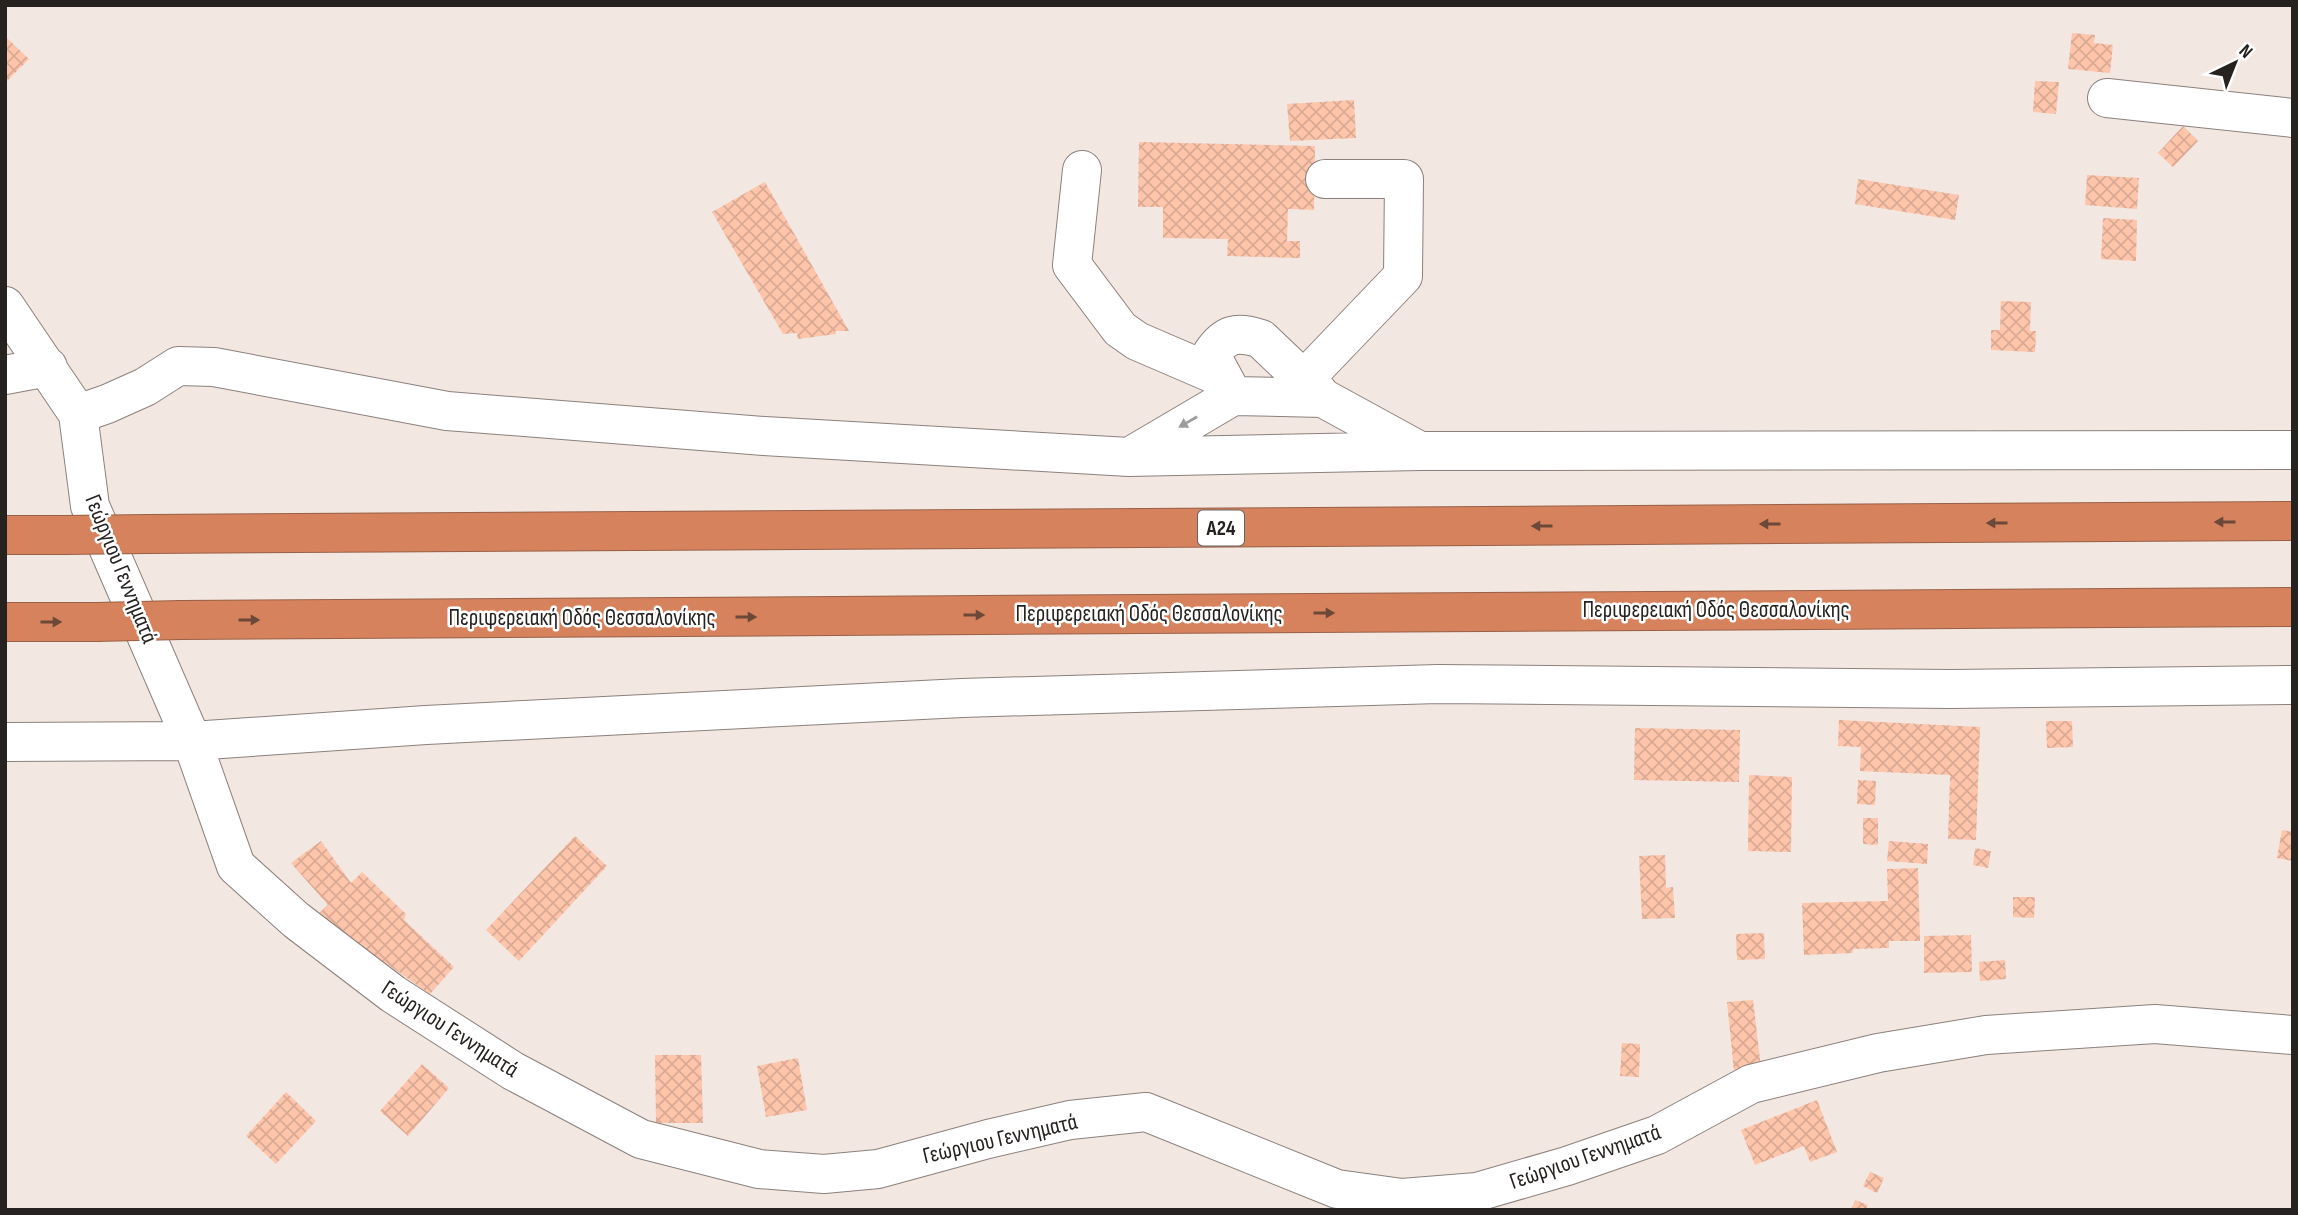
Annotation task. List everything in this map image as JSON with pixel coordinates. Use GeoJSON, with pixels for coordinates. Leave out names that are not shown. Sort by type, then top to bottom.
{"type":"FeatureCollection","features":[{"type":"Feature","properties":{"kind":"highway","name":"Α24"},"geometry":{"type":"LineString","coordinates":[[5,535],[2293,521]]}},
{"type":"Feature","properties":{"kind":"highway","name":"Περιφερειακή Οδός Θεσσαλονίκης"},"geometry":{"type":"LineString","coordinates":[[5,622],[2293,607]]}},
{"type":"Feature","properties":{"kind":"street"},"geometry":{"type":"LineString","coordinates":[[2107,98],[2293,118]]}},
{"type":"Feature","properties":{"kind":"street"},"geometry":{"type":"LineString","coordinates":[[1082,170],[1072,265],[1120,329],[1137,341],[1228,387],[1323,398]]}},
{"type":"Feature","properties":{"kind":"street"},"geometry":{"type":"LineString","coordinates":[[1323,398],[1314,389],[1311,380],[1313,370],[1403,276],[1404,179],[1325,179]]}},
{"type":"Feature","properties":{"kind":"street"},"geometry":{"type":"LineString","coordinates":[[5,306],[78,414],[145,387],[178,366],[214,367],[447,411],[738,435],[1129,457],[1420,451],[2293,450]]}},
{"type":"Feature","properties":{"kind":"street"},"geometry":{"type":"LineString","coordinates":[[1228,387],[1211,355],[1220,341],[1234,334],[1249,335],[1261,339],[1323,398],[1420,451]]}},
{"type":"Feature","properties":{"kind":"street"},"geometry":{"type":"LineString","coordinates":[[5,375],[48,366]]}},
{"type":"Feature","properties":{"kind":"street"},"geometry":{"type":"LineString","coordinates":[[1129,457],[1228,387]]}},
{"type":"Feature","properties":{"kind":"street","name":"Γεώργιου Γεννηματά"},"geometry":{"type":"LineString","coordinates":[[78,414],[90,506],[192,741],[236,866],[296,920],[382,986],[513,1070],[641,1139],[760,1169],[824,1174],[878,1169],[1070,1120],[1146,1112],[1337,1189],[1402,1198],[1477,1192],[1567,1166],[1657,1135],[1751,1084],[1878,1053],[1986,1035],[2155,1024],[2293,1035]]}},
{"type":"Feature","properties":{"kind":"street"},"geometry":{"type":"LineString","coordinates":[[5,742],[192,741],[426,725],[949,699],[1425,684],[1950,689],[2293,685]]}},
{"type":"Feature","properties":{"kind":"building"},"geometry":{"type":"Polygon","coordinates":[[[2072,33],[2095,35],[2094,43],[2113,45],[2110,73],[2068,69],[2072,33]]]}},
{"type":"Feature","properties":{"kind":"building"},"geometry":{"type":"Polygon","coordinates":[[[7,38],[29,59],[7,81],[5,80],[7,38]]]}},
{"type":"Feature","properties":{"kind":"building"},"geometry":{"type":"Polygon","coordinates":[[[2035,81],[2059,82],[2056,114],[2033,112],[2035,81]]]}},
{"type":"Feature","properties":{"kind":"building"},"geometry":{"type":"Polygon","coordinates":[[[1354,100],[1356,138],[1290,141],[1287,104],[1354,100]]]}},
{"type":"Feature","properties":{"kind":"building"},"geometry":{"type":"Polygon","coordinates":[[[2183,126],[2198,141],[2173,167],[2158,153],[2183,126]]]}},
{"type":"Feature","properties":{"kind":"building"},"geometry":{"type":"Polygon","coordinates":[[[1139,142],[1315,146],[1314,210],[1288,209],[1287,241],[1300,241],[1300,258],[1227,256],[1228,239],[1163,238],[1163,207],[1138,207],[1139,142]]]}},
{"type":"Feature","properties":{"kind":"building"},"geometry":{"type":"Polygon","coordinates":[[[2087,175],[2139,178],[2137,209],[2085,205],[2087,175]]]}},
{"type":"Feature","properties":{"kind":"building"},"geometry":{"type":"Polygon","coordinates":[[[1858,179],[1959,195],[1955,220],[1855,204],[1858,179]]]}},
{"type":"Feature","properties":{"kind":"building"},"geometry":{"type":"Polygon","coordinates":[[[765,182],[849,331],[835,331],[836,334],[798,339],[797,333],[783,334],[712,212],[765,182]]]}},
{"type":"Feature","properties":{"kind":"building"},"geometry":{"type":"Polygon","coordinates":[[[2103,218],[2137,220],[2136,261],[2101,259],[2103,218]]]}},
{"type":"Feature","properties":{"kind":"building"},"geometry":{"type":"Polygon","coordinates":[[[2001,301],[2031,302],[2030,331],[2036,331],[2035,352],[1991,350],[1991,330],[2000,330],[2001,301]]]}},
{"type":"Feature","properties":{"kind":"building"},"geometry":{"type":"Polygon","coordinates":[[[1839,720],[1980,727],[1976,840],[1948,839],[1950,775],[1860,771],[1861,747],[1838,746],[1839,720]]]}},
{"type":"Feature","properties":{"kind":"building"},"geometry":{"type":"Polygon","coordinates":[[[2046,721],[2072,721],[2073,747],[2047,748],[2046,721]]]}},
{"type":"Feature","properties":{"kind":"building"},"geometry":{"type":"Polygon","coordinates":[[[1635,728],[1740,730],[1739,782],[1634,780],[1635,728]]]}},
{"type":"Feature","properties":{"kind":"building"},"geometry":{"type":"Polygon","coordinates":[[[1749,775],[1792,777],[1791,852],[1748,851],[1749,775]]]}},
{"type":"Feature","properties":{"kind":"building"},"geometry":{"type":"Polygon","coordinates":[[[1858,780],[1876,781],[1875,805],[1857,804],[1858,780]]]}},
{"type":"Feature","properties":{"kind":"building"},"geometry":{"type":"Polygon","coordinates":[[[1863,818],[1878,818],[1878,845],[1863,844],[1863,818]]]}},
{"type":"Feature","properties":{"kind":"building"},"geometry":{"type":"Polygon","coordinates":[[[2282,830],[2293,832],[2293,861],[2277,858],[2282,830]]]}},
{"type":"Feature","properties":{"kind":"building"},"geometry":{"type":"Polygon","coordinates":[[[575,836],[607,866],[519,961],[486,930],[575,836]]]}},
{"type":"Feature","properties":{"kind":"building"},"geometry":{"type":"Polygon","coordinates":[[[321,841],[351,883],[362,872],[406,914],[404,920],[454,967],[430,994],[317,915],[328,905],[291,863],[321,841]]]}},
{"type":"Feature","properties":{"kind":"building"},"geometry":{"type":"Polygon","coordinates":[[[1889,841],[1928,844],[1927,864],[1887,861],[1889,841]]]}},
{"type":"Feature","properties":{"kind":"building"},"geometry":{"type":"Polygon","coordinates":[[[1975,848],[1991,851],[1988,868],[1973,865],[1975,848]]]}},
{"type":"Feature","properties":{"kind":"building"},"geometry":{"type":"Polygon","coordinates":[[[1665,855],[1666,888],[1673,887],[1675,918],[1642,919],[1639,856],[1665,855]]]}},
{"type":"Feature","properties":{"kind":"building"},"geometry":{"type":"Polygon","coordinates":[[[1918,868],[1920,941],[1889,941],[1889,948],[1853,949],[1853,953],[1804,955],[1802,903],[1888,901],[1887,869],[1918,868]]]}},
{"type":"Feature","properties":{"kind":"building"},"geometry":{"type":"Polygon","coordinates":[[[2013,897],[2035,897],[2034,918],[2013,917],[2013,897]]]}},
{"type":"Feature","properties":{"kind":"building"},"geometry":{"type":"Polygon","coordinates":[[[1764,933],[1765,959],[1737,960],[1736,934],[1764,933]]]}},
{"type":"Feature","properties":{"kind":"building"},"geometry":{"type":"Polygon","coordinates":[[[1971,935],[1972,972],[1924,973],[1924,936],[1971,935]]]}},
{"type":"Feature","properties":{"kind":"building"},"geometry":{"type":"Polygon","coordinates":[[[2005,960],[2006,979],[1980,981],[1979,962],[2005,960]]]}},
{"type":"Feature","properties":{"kind":"building"},"geometry":{"type":"Polygon","coordinates":[[[1753,1000],[1761,1068],[1734,1071],[1727,1002],[1753,1000]]]}},
{"type":"Feature","properties":{"kind":"building"},"geometry":{"type":"Polygon","coordinates":[[[1622,1043],[1640,1044],[1639,1077],[1620,1076],[1622,1043]]]}},
{"type":"Feature","properties":{"kind":"building"},"geometry":{"type":"Polygon","coordinates":[[[655,1055],[701,1055],[703,1123],[656,1123],[655,1055]]]}},
{"type":"Feature","properties":{"kind":"building"},"geometry":{"type":"Polygon","coordinates":[[[798,1058],[807,1110],[766,1117],[757,1066],[798,1058]]]}},
{"type":"Feature","properties":{"kind":"building"},"geometry":{"type":"Polygon","coordinates":[[[422,1064],[449,1088],[408,1136],[380,1111],[422,1064]]]}},
{"type":"Feature","properties":{"kind":"building"},"geometry":{"type":"Polygon","coordinates":[[[286,1092],[316,1121],[276,1164],[246,1136],[286,1092]]]}},
{"type":"Feature","properties":{"kind":"building"},"geometry":{"type":"Polygon","coordinates":[[[1817,1100],[1837,1152],[1810,1162],[1804,1146],[1755,1165],[1741,1130],[1817,1100]]]}},
{"type":"Feature","properties":{"kind":"building"},"geometry":{"type":"Polygon","coordinates":[[[1870,1172],[1884,1178],[1877,1193],[1863,1186],[1870,1172]]]}},
{"type":"Feature","properties":{"kind":"building"},"geometry":{"type":"Polygon","coordinates":[[[1855,1200],[1868,1205],[1866,1210],[1851,1210],[1855,1200]]]}}]}
